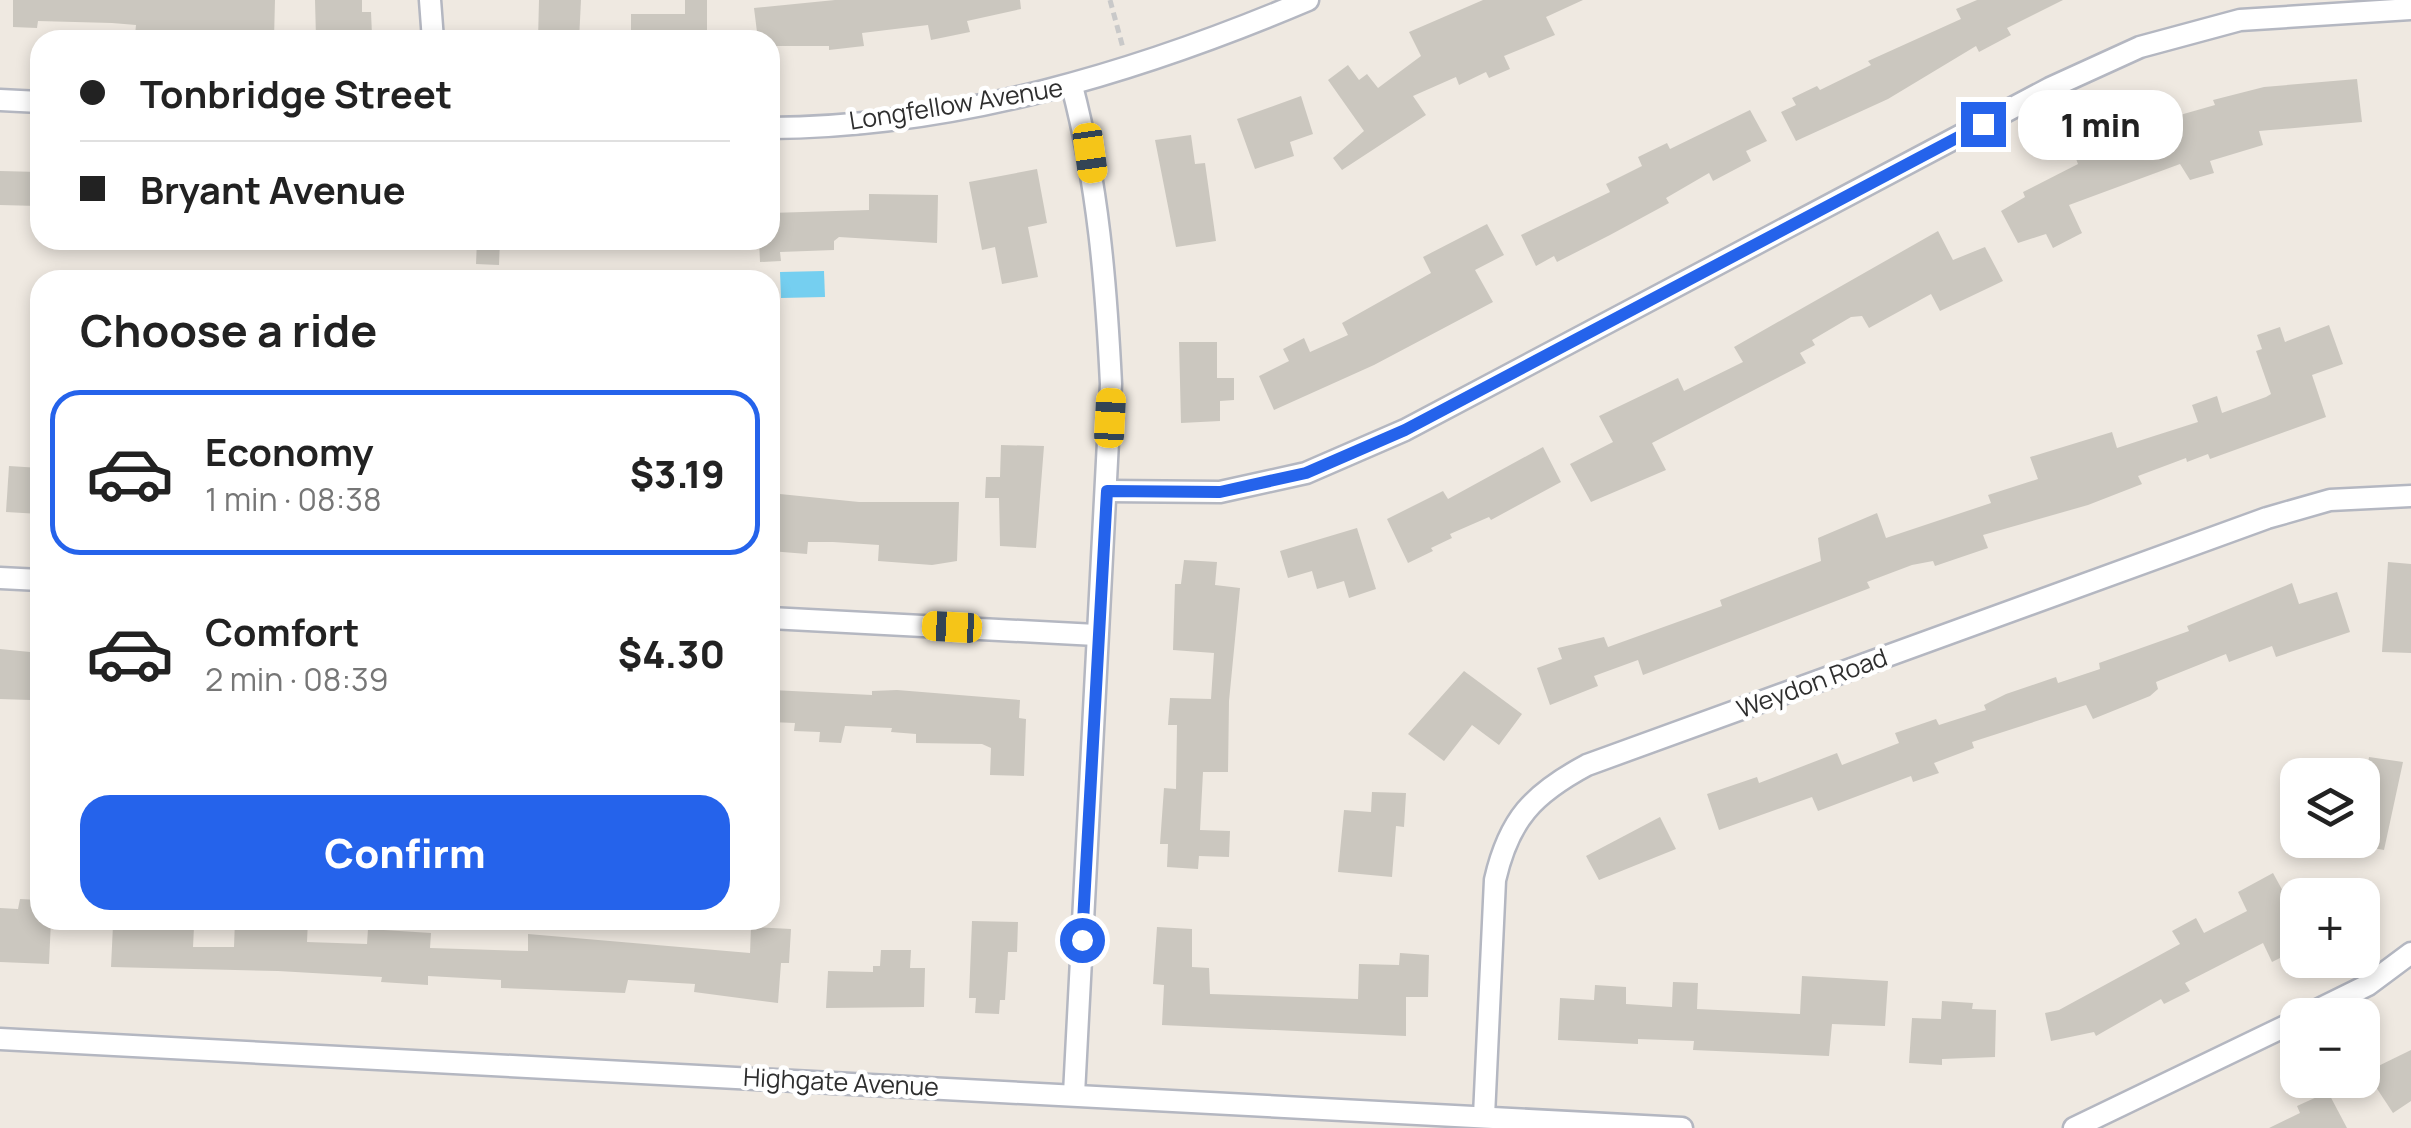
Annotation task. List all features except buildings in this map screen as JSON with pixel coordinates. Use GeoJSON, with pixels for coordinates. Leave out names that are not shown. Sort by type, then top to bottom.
{"type":"FeatureCollection","features":[{"type":"Feature","properties":{"kind":"street"},"geometry":{"type":"LineString","coordinates":[[430,0],[432,30]]}},
{"type":"Feature","properties":{"kind":"street","name":"Longfellow Avenue"},"geometry":{"type":"LineString","coordinates":[[780,127],[944,112],[1072,86],[1218,38],[1308,0]]}},
{"type":"Feature","properties":{"kind":"street"},"geometry":{"type":"LineString","coordinates":[[1107,491],[1220,492],[1306,473],[1405,430],[2050,88],[2140,47],[2240,20],[2411,9]]}},
{"type":"Feature","properties":{"kind":"street"},"geometry":{"type":"LineString","coordinates":[[1072,86],[1090,153],[1106,267],[1111,384],[1074,1094]]}},
{"type":"Feature","properties":{"kind":"street"},"geometry":{"type":"LineString","coordinates":[[0,100],[30,102]]}},
{"type":"Feature","properties":{"kind":"street","name":"Weydon Road"},"geometry":{"type":"LineString","coordinates":[[1484,1116],[1494,880],[1503,843],[1525,809],[1553,783],[1587,765],[2266,518],[2330,500],[2411,496]]}},
{"type":"Feature","properties":{"kind":"street"},"geometry":{"type":"LineString","coordinates":[[0,578],[30,580]]}},
{"type":"Feature","properties":{"kind":"street"},"geometry":{"type":"LineString","coordinates":[[780,619],[1096,635]]}},
{"type":"Feature","properties":{"kind":"street"},"geometry":{"type":"LineString","coordinates":[[2340,998],[2368,984],[2411,953]]}},
{"type":"Feature","properties":{"kind":"street"},"geometry":{"type":"LineString","coordinates":[[2074,1128],[2280,1029]]}},
{"type":"Feature","properties":{"kind":"street","name":"Highgate Avenue"},"geometry":{"type":"LineString","coordinates":[[0,1038],[1682,1128]]}},
{"type":"Feature","properties":{"kind":"path"},"geometry":{"type":"LineString","coordinates":[[1110,0],[1124,51]]}},
{"type":"Feature","properties":{"kind":"water"},"geometry":{"type":"Polygon","coordinates":[[[824,271],[825,297],[781,298],[780,272],[824,271]]]}},
{"type":"Feature","properties":{"kind":"route"},"geometry":{"type":"LineString","coordinates":[[1082,940],[1107,491],[1220,492],[1306,473],[1405,430],[1983,124]]}}]}
